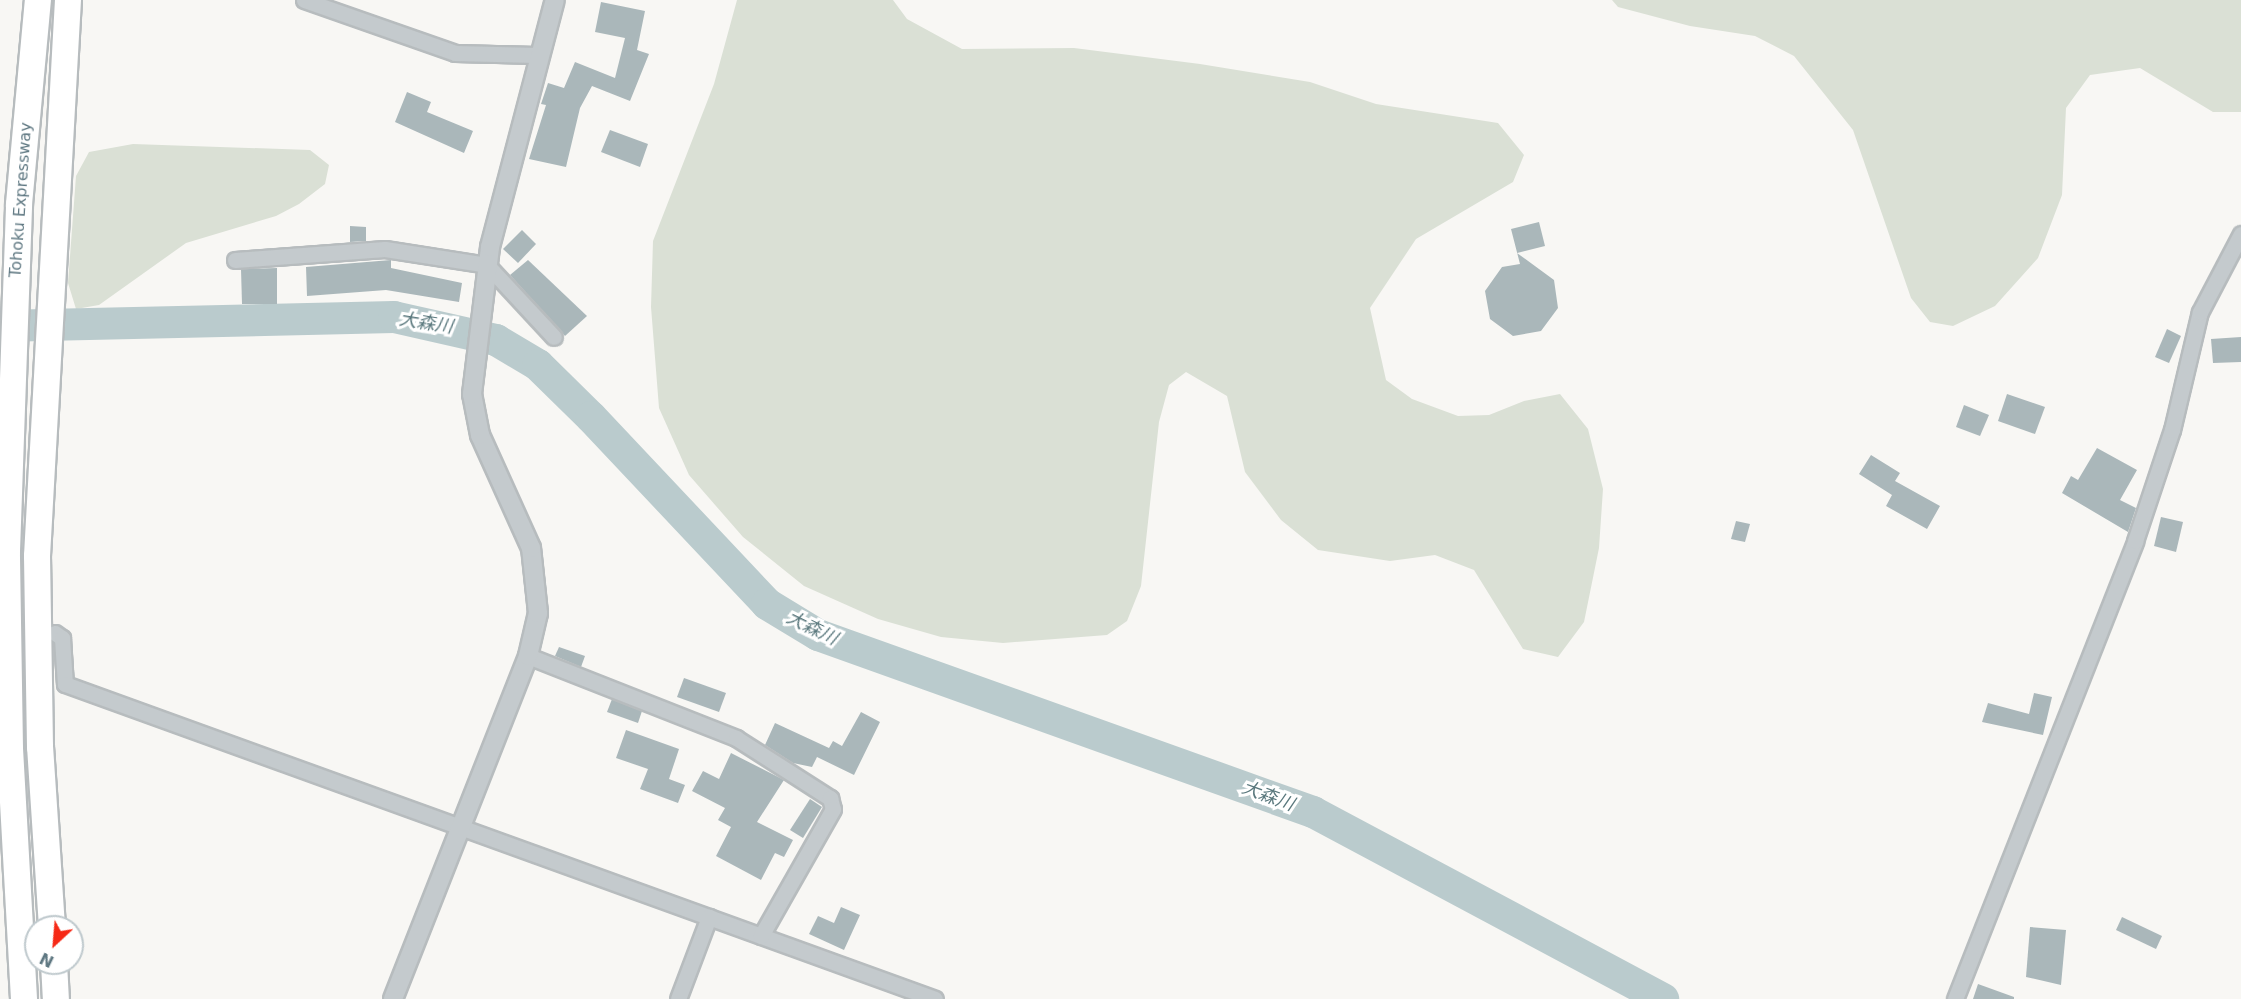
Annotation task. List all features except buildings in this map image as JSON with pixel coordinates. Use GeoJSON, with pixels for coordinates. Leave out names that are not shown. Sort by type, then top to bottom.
{"type":"FeatureCollection","features":[{"type":"Feature","properties":{"kind":"highway","name":"Tohoku Expressway"},"geometry":{"type":"LineString","coordinates":[[24,999],[10,749],[12,360],[14,298],[38,0]]}},
{"type":"Feature","properties":{"kind":"highway","name":"Tohoku Expressway"},"geometry":{"type":"LineString","coordinates":[[51,915],[40,747],[47,642],[45,366],[68,0]]}},
{"type":"Feature","properties":{"kind":"highway"},"geometry":{"type":"LineString","coordinates":[[55,975],[56,999]]}},
{"type":"Feature","properties":{"kind":"street"},"geometry":{"type":"LineString","coordinates":[[304,0],[454,53],[537,55]]}},
{"type":"Feature","properties":{"kind":"street"},"geometry":{"type":"LineString","coordinates":[[393,999],[528,656],[538,613],[536,572],[474,417],[477,352],[487,265],[537,55],[555,0]]}},
{"type":"Feature","properties":{"kind":"street"},"geometry":{"type":"LineString","coordinates":[[1955,999],[2135,541],[2172,430],[2200,312],[2241,234]]}},
{"type":"Feature","properties":{"kind":"street"},"geometry":{"type":"LineString","coordinates":[[235,260],[385,249],[487,265],[554,337]]}},
{"type":"Feature","properties":{"kind":"street"},"geometry":{"type":"LineString","coordinates":[[47,642],[62,638],[65,684],[460,829],[935,999]]}},
{"type":"Feature","properties":{"kind":"street"},"geometry":{"type":"LineString","coordinates":[[528,656],[736,738],[830,798],[833,809],[761,936]]}},
{"type":"Feature","properties":{"kind":"street"},"geometry":{"type":"LineString","coordinates":[[678,999],[709,917]]}},
{"type":"Feature","properties":{"kind":"shaded area"},"geometry":{"type":"Polygon","coordinates":[[[737,0],[893,0],[907,19],[962,49],[1074,48],[1200,64],[1310,82],[1376,104],[1498,123],[1524,155],[1513,182],[1416,239],[1370,308],[1386,380],[1412,399],[1458,416],[1489,415],[1524,401],[1560,394],[1588,429],[1603,489],[1599,548],[1584,622],[1558,657],[1523,649],[1474,570],[1435,555],[1390,561],[1318,550],[1281,520],[1245,472],[1227,396],[1186,372],[1169,385],[1159,422],[1141,586],[1127,621],[1107,635],[1003,643],[941,637],[878,619],[804,586],[743,537],[689,475],[659,408],[651,307],[653,241],[714,84],[737,0]]]}},
{"type":"Feature","properties":{"kind":"shaded area"},"geometry":{"type":"Polygon","coordinates":[[[1612,0],[2241,0],[2241,112],[2213,112],[2140,68],[2090,75],[2066,108],[2062,195],[2038,258],[1995,306],[1953,326],[1930,322],[1911,298],[1853,130],[1794,56],[1755,36],[1690,26],[1618,7],[1612,0]]]}},
{"type":"Feature","properties":{"kind":"shaded area"},"geometry":{"type":"Polygon","coordinates":[[[133,144],[310,150],[329,165],[325,184],[299,204],[276,216],[186,243],[99,305],[76,309],[68,283],[76,176],[89,152],[133,144]]]}},
{"type":"Feature","properties":{"kind":"waterway","name":"大森川"},"geometry":{"type":"LineString","coordinates":[[0,326],[394,317],[496,340],[538,365],[591,417],[767,604],[818,635],[1313,812],[1663,999]]}}]}
